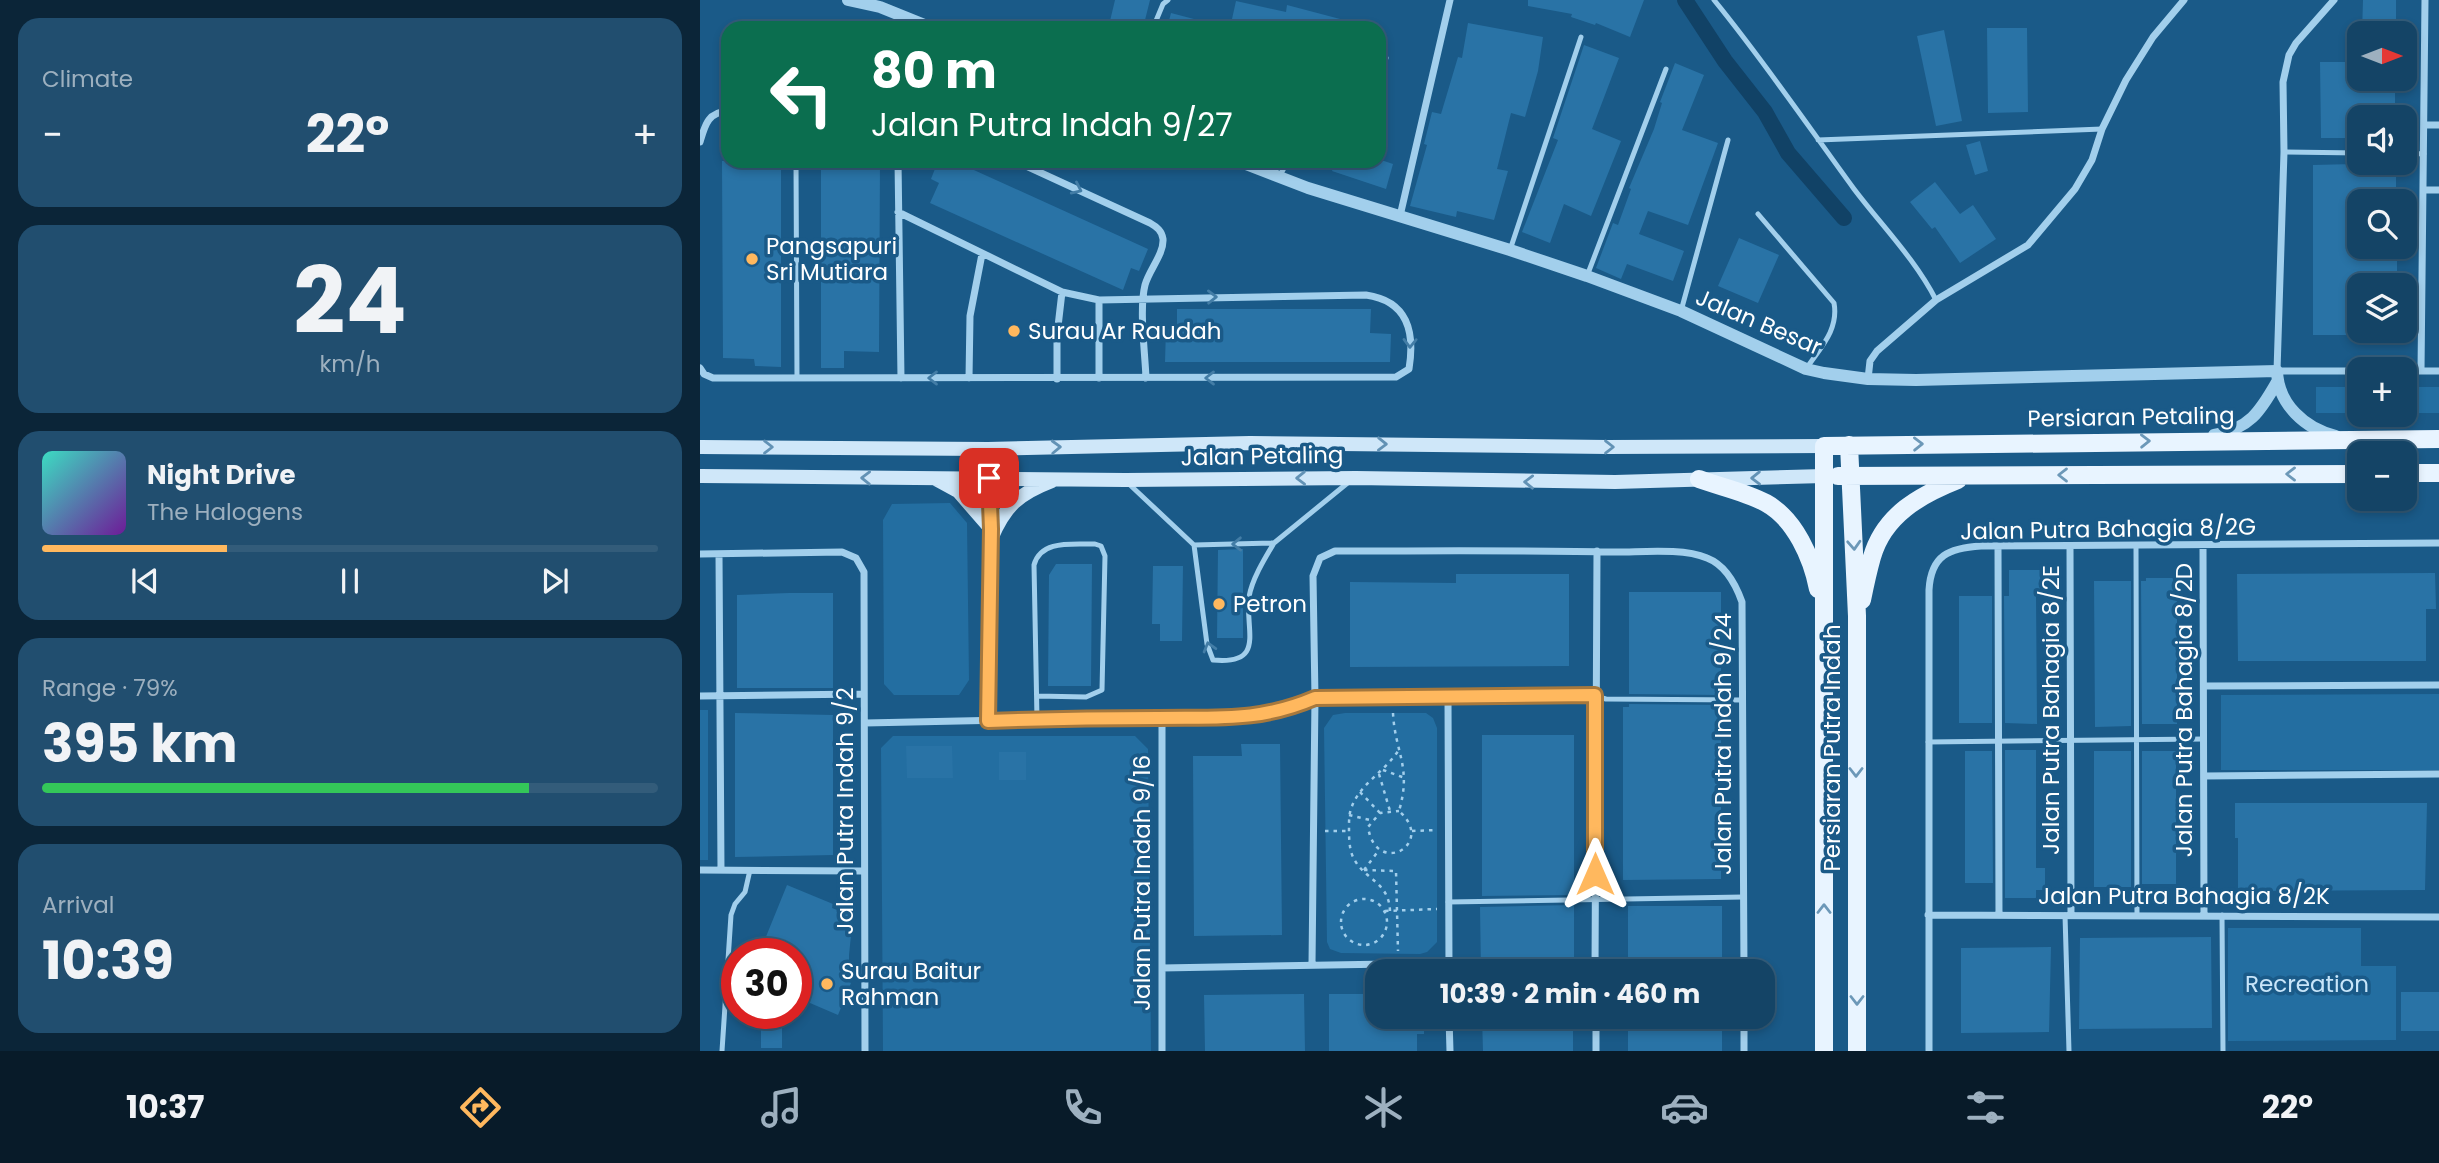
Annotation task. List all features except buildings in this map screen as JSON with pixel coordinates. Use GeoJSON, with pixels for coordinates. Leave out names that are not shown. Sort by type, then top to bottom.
{"type":"FeatureCollection","features":[{"type":"Feature","properties":{"kind":"main road","name":"Persiaran Petaling"},"geometry":{"type":"LineString","coordinates":[[1824,446],[2439,439]]}},
{"type":"Feature","properties":{"kind":"main road","name":"Jalan Petaling"},"geometry":{"type":"LineString","coordinates":[[704,446],[988,449],[1250,443],[1607,447],[1824,446]]}},
{"type":"Feature","properties":{"kind":"main road","name":"Persiaran Putra Indah"},"geometry":{"type":"LineString","coordinates":[[1849,445],[1857,616],[1857,1051]]}},
{"type":"Feature","properties":{"kind":"main road","name":"Persiaran Putra Indah"},"geometry":{"type":"LineString","coordinates":[[1824,446],[1824,1051]]}},
{"type":"Feature","properties":{"kind":"main road"},"geometry":{"type":"LineString","coordinates":[[2417,473],[2439,473]]}},
{"type":"Feature","properties":{"kind":"main road"},"geometry":{"type":"LineString","coordinates":[[1824,477],[2347,474]]}},
{"type":"Feature","properties":{"kind":"main road","name":"Jalan Petaling"},"geometry":{"type":"LineString","coordinates":[[700,476],[1125,480],[1356,478],[1615,482],[1824,477]]}},
{"type":"Feature","properties":{"kind":"main road"},"geometry":{"type":"LineString","coordinates":[[1857,616],[1871,557],[1888,524],[1916,500],[1968,476]]}},
{"type":"Feature","properties":{"kind":"main road"},"geometry":{"type":"LineString","coordinates":[[935,479],[958,491],[991,534],[1009,506],[1033,488],[1059,478]]}},
{"type":"Feature","properties":{"kind":"main road"},"geometry":{"type":"LineString","coordinates":[[1699,479],[1755,498],[1769,505],[1787,522],[1809,558],[1818,585],[1823,617]]}},
{"type":"Feature","properties":{"kind":"street"},"geometry":{"type":"LineString","coordinates":[[848,0],[880,8],[914,21]]}},
{"type":"Feature","properties":{"kind":"street"},"geometry":{"type":"LineString","coordinates":[[1400,216],[1450,0]]}},
{"type":"Feature","properties":{"kind":"street"},"geometry":{"type":"LineString","coordinates":[[1868,379],[1870,361],[1877,351],[1936,300],[2028,245],[2075,190],[2092,160],[2102,129],[2126,80],[2153,37],[2184,0]]}},
{"type":"Feature","properties":{"kind":"street"},"geometry":{"type":"LineString","coordinates":[[2334,0],[2296,43],[2289,55],[2283,82],[2284,152],[2277,377],[2291,410],[2301,421],[2326,434],[2346,439]]}},
{"type":"Feature","properties":{"kind":"street"},"geometry":{"type":"LineString","coordinates":[[2421,371],[2425,0]]}},
{"type":"Feature","properties":{"kind":"street"},"geometry":{"type":"LineString","coordinates":[[700,142],[705,124],[711,115],[721,111]]}},
{"type":"Feature","properties":{"kind":"street"},"geometry":{"type":"LineString","coordinates":[[2425,125],[2439,125]]}},
{"type":"Feature","properties":{"kind":"street"},"geometry":{"type":"LineString","coordinates":[[898,168],[901,378]]}},
{"type":"Feature","properties":{"kind":"street"},"geometry":{"type":"LineString","coordinates":[[1030,168],[1158,227],[1162,234],[1163,243],[1146,284],[1144,298],[1146,378]]}},
{"type":"Feature","properties":{"kind":"street","name":"Jalan Besar"},"geometry":{"type":"LineString","coordinates":[[1256,168],[1308,188],[1587,276],[1681,311],[1805,369],[1868,379],[2277,377]]}},
{"type":"Feature","properties":{"kind":"street"},"geometry":{"type":"LineString","coordinates":[[2424,190],[2439,190]]}},
{"type":"Feature","properties":{"kind":"street"},"geometry":{"type":"LineString","coordinates":[[700,369],[704,374],[713,377],[1057,379],[1396,377],[1409,369],[1410,330],[1406,320],[1390,303],[1379,297],[1366,295],[1099,300],[1062,292],[898,212]]}},
{"type":"Feature","properties":{"kind":"street"},"geometry":{"type":"LineString","coordinates":[[969,378],[970,316],[982,254]]}},
{"type":"Feature","properties":{"kind":"street"},"geometry":{"type":"LineString","coordinates":[[1057,379],[1056,335],[1062,292]]}},
{"type":"Feature","properties":{"kind":"street"},"geometry":{"type":"LineString","coordinates":[[1099,300],[1100,378]]}},
{"type":"Feature","properties":{"kind":"street"},"geometry":{"type":"LineString","coordinates":[[2417,371],[2439,371]]}},
{"type":"Feature","properties":{"kind":"street"},"geometry":{"type":"LineString","coordinates":[[2277,377],[2347,372]]}},
{"type":"Feature","properties":{"kind":"street"},"geometry":{"type":"LineString","coordinates":[[2190,440],[2234,432],[2247,423],[2259,410],[2277,377]]}},
{"type":"Feature","properties":{"kind":"street"},"geometry":{"type":"LineString","coordinates":[[988,449],[991,534],[988,721]]}},
{"type":"Feature","properties":{"kind":"street","name":"Jalan Putra Bahagia 8/2G"},"geometry":{"type":"LineString","coordinates":[[1929,1051],[1930,590],[1934,566],[1940,558],[1962,547],[2439,543]]}},
{"type":"Feature","properties":{"kind":"street"},"geometry":{"type":"LineString","coordinates":[[1998,546],[1999,915]]}},
{"type":"Feature","properties":{"kind":"street","name":"Jalan Putra Bahagia 8/2D"},"geometry":{"type":"LineString","coordinates":[[2203,546],[2203,915]]}},
{"type":"Feature","properties":{"kind":"street","name":"Jalan Putra Bahagia 8/2E"},"geometry":{"type":"LineString","coordinates":[[2068,915],[2070,547]]}},
{"type":"Feature","properties":{"kind":"street","name":"Jalan Putra Indah 9/24"},"geometry":{"type":"LineString","coordinates":[[1315,698],[1313,576],[1320,558],[1335,551],[1684,553],[1714,561],[1731,578],[1742,602],[1744,959]]}},
{"type":"Feature","properties":{"kind":"street"},"geometry":{"type":"LineString","coordinates":[[1595,959],[1597,551]]}},
{"type":"Feature","properties":{"kind":"street","name":"Jalan Putra Indah 9/2"},"geometry":{"type":"LineString","coordinates":[[719,554],[842,552],[856,558],[864,572],[865,1051]]}},
{"type":"Feature","properties":{"kind":"street"},"geometry":{"type":"LineString","coordinates":[[700,554],[719,554],[721,870]]}},
{"type":"Feature","properties":{"kind":"street"},"geometry":{"type":"LineString","coordinates":[[2203,687],[2439,685]]}},
{"type":"Feature","properties":{"kind":"street"},"geometry":{"type":"LineString","coordinates":[[700,696],[864,694]]}},
{"type":"Feature","properties":{"kind":"street"},"geometry":{"type":"LineString","coordinates":[[865,723],[1037,719],[1229,719],[1291,709],[1315,698],[1595,695]]}},
{"type":"Feature","properties":{"kind":"street"},"geometry":{"type":"LineString","coordinates":[[1312,964],[1315,698]]}},
{"type":"Feature","properties":{"kind":"street"},"geometry":{"type":"LineString","coordinates":[[1448,698],[1449,959]]}},
{"type":"Feature","properties":{"kind":"street","name":"Jalan Putra Indah 9/16"},"geometry":{"type":"LineString","coordinates":[[1162,718],[1162,1051]]}},
{"type":"Feature","properties":{"kind":"street"},"geometry":{"type":"LineString","coordinates":[[2203,776],[2439,774]]}},
{"type":"Feature","properties":{"kind":"street"},"geometry":{"type":"LineString","coordinates":[[700,870],[863,871]]}},
{"type":"Feature","properties":{"kind":"street","name":"Jalan Putra Bahagia 8/2K"},"geometry":{"type":"LineString","coordinates":[[1928,915],[2439,917]]}},
{"type":"Feature","properties":{"kind":"street"},"geometry":{"type":"LineString","coordinates":[[1162,968],[1365,965]]}},
{"type":"Feature","properties":{"kind":"street"},"geometry":{"type":"LineString","coordinates":[[1449,1029],[1450,1051]]}},
{"type":"Feature","properties":{"kind":"street"},"geometry":{"type":"LineString","coordinates":[[1596,1029],[1596,1051]]}},
{"type":"Feature","properties":{"kind":"street"},"geometry":{"type":"LineString","coordinates":[[1744,1029],[1744,1051]]}},
{"type":"Feature","properties":{"kind":"lane"},"geometry":{"type":"LineString","coordinates":[[1156,21],[1163,4],[1168,0]]}},
{"type":"Feature","properties":{"kind":"lane"},"geometry":{"type":"LineString","coordinates":[[1714,0],[1896,239],[1928,283],[1936,300]]}},
{"type":"Feature","properties":{"kind":"lane"},"geometry":{"type":"LineString","coordinates":[[1510,250],[1581,37]]}},
{"type":"Feature","properties":{"kind":"lane"},"geometry":{"type":"LineString","coordinates":[[1587,276],[1666,69]]}},
{"type":"Feature","properties":{"kind":"lane"},"geometry":{"type":"LineString","coordinates":[[1818,140],[2102,129]]}},
{"type":"Feature","properties":{"kind":"lane"},"geometry":{"type":"LineString","coordinates":[[1681,311],[1728,140]]}},
{"type":"Feature","properties":{"kind":"lane"},"geometry":{"type":"LineString","coordinates":[[2284,152],[2347,153]]}},
{"type":"Feature","properties":{"kind":"lane"},"geometry":{"type":"LineString","coordinates":[[2417,154],[2424,154]]}},
{"type":"Feature","properties":{"kind":"lane"},"geometry":{"type":"LineString","coordinates":[[796,168],[797,378]]}},
{"type":"Feature","properties":{"kind":"lane"},"geometry":{"type":"LineString","coordinates":[[1279,177],[1284,168]]}},
{"type":"Feature","properties":{"kind":"lane"},"geometry":{"type":"LineString","coordinates":[[1758,214],[1834,303],[1836,316],[1833,329],[1805,369]]}},
{"type":"Feature","properties":{"kind":"lane"},"geometry":{"type":"LineString","coordinates":[[1125,480],[1194,545],[1207,644],[1213,660],[1232,662],[1244,655],[1251,644],[1249,596],[1274,542],[1356,478]]}},
{"type":"Feature","properties":{"kind":"lane"},"geometry":{"type":"LineString","coordinates":[[1194,545],[1274,542]]}},
{"type":"Feature","properties":{"kind":"lane"},"geometry":{"type":"LineString","coordinates":[[1037,696],[1086,697],[1102,690],[1105,556],[1101,546],[1052,546],[1039,552],[1037,556],[1034,565],[1037,719]]}},
{"type":"Feature","properties":{"kind":"lane"},"geometry":{"type":"LineString","coordinates":[[2136,547],[2137,915]]}},
{"type":"Feature","properties":{"kind":"lane"},"geometry":{"type":"LineString","coordinates":[[1595,695],[1606,699],[1742,700]]}},
{"type":"Feature","properties":{"kind":"lane"},"geometry":{"type":"LineString","coordinates":[[1928,742],[2204,739]]}},
{"type":"Feature","properties":{"kind":"lane"},"geometry":{"type":"LineString","coordinates":[[722,1051],[731,915],[735,904],[745,892],[750,870]]}},
{"type":"Feature","properties":{"kind":"lane"},"geometry":{"type":"LineString","coordinates":[[1448,902],[1743,897]]}},
{"type":"Feature","properties":{"kind":"lane"},"geometry":{"type":"LineString","coordinates":[[2068,915],[2069,1051]]}},
{"type":"Feature","properties":{"kind":"lane"},"geometry":{"type":"LineString","coordinates":[[2222,915],[2223,1051]]}},
{"type":"Feature","properties":{"kind":"path"},"geometry":{"type":"LineString","coordinates":[[1393,713],[1405,778],[1399,811]]}},
{"type":"Feature","properties":{"kind":"path"},"geometry":{"type":"LineString","coordinates":[[1390,911],[1387,895],[1353,857],[1349,815],[1360,792],[1384,770],[1400,748]]}},
{"type":"Feature","properties":{"kind":"path"},"geometry":{"type":"LineString","coordinates":[[1384,770],[1405,778]]}},
{"type":"Feature","properties":{"kind":"path"},"geometry":{"type":"LineString","coordinates":[[1379,774],[1390,811]]}},
{"type":"Feature","properties":{"kind":"path"},"geometry":{"type":"LineString","coordinates":[[1360,792],[1380,813]]}},
{"type":"Feature","properties":{"kind":"path"},"geometry":{"type":"LineString","coordinates":[[1390,811],[1399,811],[1407,818],[1412,831],[1411,840],[1399,852],[1392,853],[1379,850],[1369,835],[1368,827],[1380,813],[1390,811]]}},
{"type":"Feature","properties":{"kind":"path"},"geometry":{"type":"LineString","coordinates":[[1349,815],[1371,821]]}},
{"type":"Feature","properties":{"kind":"path"},"geometry":{"type":"LineString","coordinates":[[1412,831],[1437,830]]}},
{"type":"Feature","properties":{"kind":"path"},"geometry":{"type":"LineString","coordinates":[[1325,831],[1349,831]]}},
{"type":"Feature","properties":{"kind":"path"},"geometry":{"type":"LineString","coordinates":[[1364,870],[1379,850]]}},
{"type":"Feature","properties":{"kind":"path"},"geometry":{"type":"LineString","coordinates":[[1364,870],[1396,872],[1398,954]]}},
{"type":"Feature","properties":{"kind":"path"},"geometry":{"type":"LineString","coordinates":[[1385,911],[1383,937],[1370,945],[1353,943],[1341,927],[1343,910],[1355,899],[1372,899],[1385,911],[1437,909]]}},
{"type":"Feature","properties":{"kind":"green space"},"geometry":{"type":"Polygon","coordinates":[[[2316,387],[2347,387],[2347,413],[2316,413],[2316,387]]]}},
{"type":"Feature","properties":{"kind":"green space"},"geometry":{"type":"Polygon","coordinates":[[[2417,387],[2439,387],[2439,413],[2417,413],[2417,387]]]}},
{"type":"Feature","properties":{"kind":"green space"},"geometry":{"type":"Polygon","coordinates":[[[950,503],[967,523],[969,680],[959,695],[894,695],[884,684],[883,520],[892,504],[950,503]]]}},
{"type":"Feature","properties":{"kind":"green space"},"geometry":{"type":"Polygon","coordinates":[[[2439,694],[2439,770],[2221,770],[2221,695],[2439,694]]]}},
{"type":"Feature","properties":{"kind":"green space"},"geometry":{"type":"Polygon","coordinates":[[[700,710],[708,710],[708,860],[700,860],[700,710]]]}},
{"type":"Feature","properties":{"kind":"green space"},"geometry":{"type":"Polygon","coordinates":[[[1426,713],[1433,718],[1437,728],[1437,942],[1427,952],[1341,953],[1330,949],[1327,942],[1324,728],[1333,715],[1426,713]]]}},
{"type":"Feature","properties":{"kind":"green space"},"geometry":{"type":"Polygon","coordinates":[[[893,736],[1135,736],[1148,749],[1151,1051],[883,1051],[881,748],[893,736]]]}},
{"type":"Feature","properties":{"kind":"green space","name":"Recreation"},"geometry":{"type":"Polygon","coordinates":[[[2228,928],[2361,928],[2361,966],[2396,966],[2396,1040],[2228,1041],[2228,928]]]}},
{"type":"Feature","properties":{"kind":"waterway"},"geometry":{"type":"LineString","coordinates":[[1685,0],[1725,61],[1765,112],[1788,153],[1844,218]]}},
{"type":"Feature","properties":{"kind":"place","name":"Pangsapuri Sri Mutiara"},"geometry":{"type":"Point","coordinates":[752,259]}},
{"type":"Feature","properties":{"kind":"place","name":"Surau Ar Raudah"},"geometry":{"type":"Point","coordinates":[1014,331]}},
{"type":"Feature","properties":{"kind":"place","name":"Petron"},"geometry":{"type":"Point","coordinates":[1219,604]}},
{"type":"Feature","properties":{"kind":"place","name":"Surau Baitur Rahman"},"geometry":{"type":"Point","coordinates":[827,984]}},
{"type":"Feature","properties":{"kind":"route"},"geometry":{"type":"LineString","coordinates":[[989,478],[991,529],[988,721],[1229,719],[1291,709],[1315,698],[1595,695],[1595,874]]}}]}
